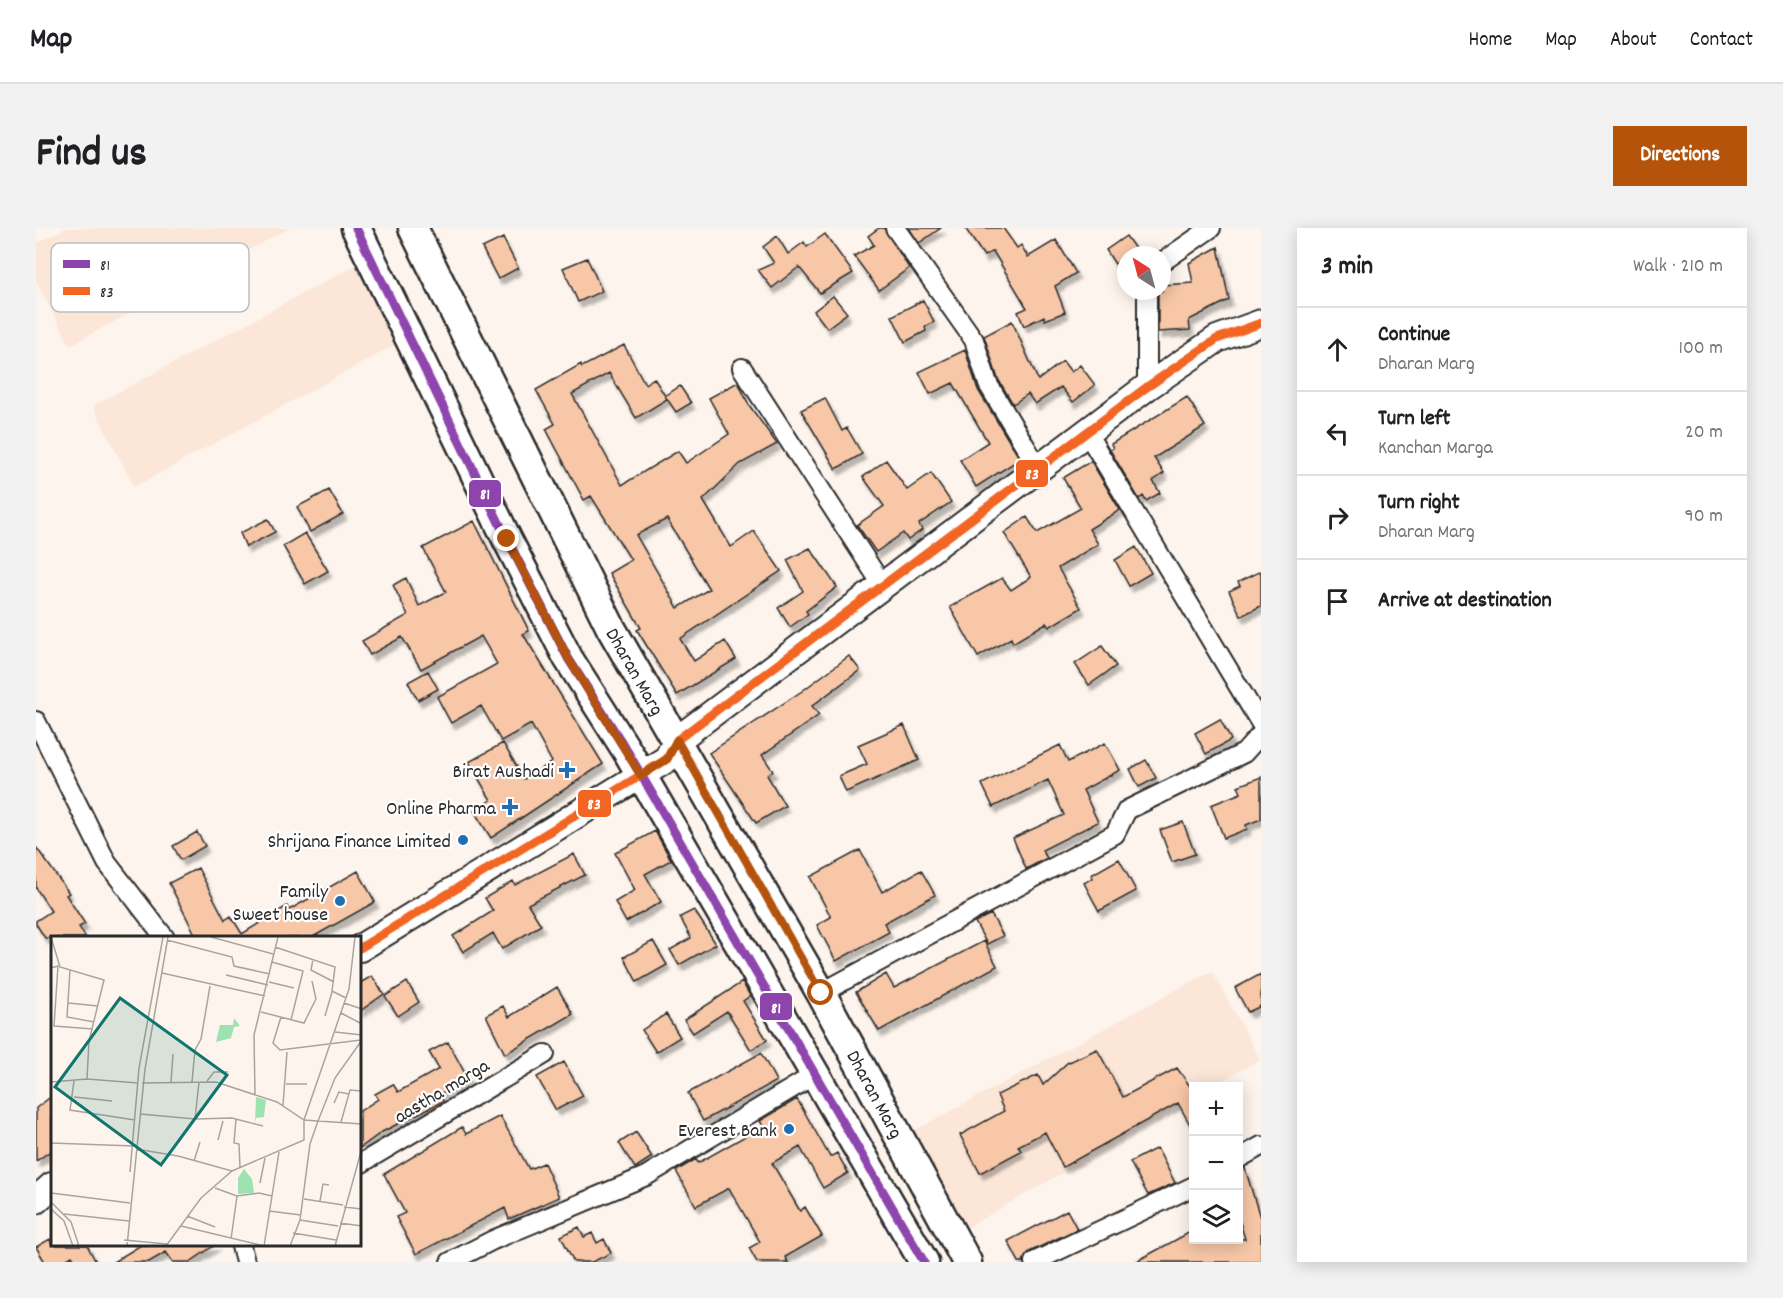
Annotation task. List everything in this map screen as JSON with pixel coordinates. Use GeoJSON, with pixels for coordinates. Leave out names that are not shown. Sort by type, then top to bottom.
{"type":"FeatureCollection","features":[{"type":"Feature","properties":{"kind":"main road","name":"Dharan Marg"},"geometry":{"type":"LineString","coordinates":[[356,228],[507,539],[563,648],[641,776],[924,1262]]}},
{"type":"Feature","properties":{"kind":"main road","name":"Dharan Marg"},"geometry":{"type":"LineString","coordinates":[[413,228],[611,628],[821,993],[967,1262]]}},
{"type":"Feature","properties":{"kind":"main road"},"geometry":{"type":"LineString","coordinates":[[362,947],[667,759],[677,740],[1147,387],[1217,339],[1261,323]]}},
{"type":"Feature","properties":{"kind":"main road"},"geometry":{"type":"LineString","coordinates":[[36,1200],[51,1187]]}},
{"type":"Feature","properties":{"kind":"street"},"geometry":{"type":"LineString","coordinates":[[895,228],[974,340],[988,384],[1039,468]]}},
{"type":"Feature","properties":{"kind":"street"},"geometry":{"type":"LineString","coordinates":[[1171,256],[1211,228]]}},
{"type":"Feature","properties":{"kind":"street"},"geometry":{"type":"LineString","coordinates":[[1147,300],[1147,387]]}},
{"type":"Feature","properties":{"kind":"street"},"geometry":{"type":"LineString","coordinates":[[742,368],[883,586]]}},
{"type":"Feature","properties":{"kind":"street"},"geometry":{"type":"LineString","coordinates":[[1087,433],[1261,724]]}},
{"type":"Feature","properties":{"kind":"street"},"geometry":{"type":"LineString","coordinates":[[36,721],[107,863],[163,936]]}},
{"type":"Feature","properties":{"kind":"street"},"geometry":{"type":"LineString","coordinates":[[821,993],[1115,834],[1126,810],[1244,753],[1261,734]]}},
{"type":"Feature","properties":{"kind":"street","name":"aastha marga"},"geometry":{"type":"LineString","coordinates":[[362,1163],[545,1054]]}},
{"type":"Feature","properties":{"kind":"street"},"geometry":{"type":"LineString","coordinates":[[450,1262],[493,1240],[646,1176],[816,1074]]}},
{"type":"Feature","properties":{"kind":"street"},"geometry":{"type":"LineString","coordinates":[[1243,1157],[1261,1146]]}},
{"type":"Feature","properties":{"kind":"street"},"geometry":{"type":"LineString","coordinates":[[1034,1262],[1189,1188]]}},
{"type":"Feature","properties":{"kind":"street"},"geometry":{"type":"LineString","coordinates":[[241,1247],[244,1262]]}},
{"type":"Feature","properties":{"kind":"shaded area"},"geometry":{"type":"Polygon","coordinates":[[[66,228],[290,228],[249,250],[249,243],[51,243],[51,309],[36,281],[36,244],[66,228]]]}},
{"type":"Feature","properties":{"kind":"shaded area"},"geometry":{"type":"Polygon","coordinates":[[[360,263],[419,332],[134,487],[93,406],[360,263]]]}},
{"type":"Feature","properties":{"kind":"shaded area"},"geometry":{"type":"Polygon","coordinates":[[[52,312],[132,312],[70,345],[52,312]]]}},
{"type":"Feature","properties":{"kind":"shaded area"},"geometry":{"type":"Polygon","coordinates":[[[1212,971],[1260,1059],[1220,1082],[1189,1082],[1189,1100],[961,1231],[910,1133],[1212,971]]]}},
{"type":"Feature","properties":{"kind":"building"},"geometry":{"type":"Polygon","coordinates":[[[879,228],[884,228],[909,268],[879,290],[854,256],[874,245],[868,236],[879,228]]]}},
{"type":"Feature","properties":{"kind":"building"},"geometry":{"type":"Polygon","coordinates":[[[909,228],[941,228],[919,243],[909,228]]]}},
{"type":"Feature","properties":{"kind":"building"},"geometry":{"type":"Polygon","coordinates":[[[965,228],[1003,228],[1017,248],[1021,245],[1028,257],[1056,240],[1076,273],[1055,286],[1065,312],[1045,320],[1044,316],[1024,326],[1018,312],[1027,308],[993,251],[984,256],[965,228]]]}},
{"type":"Feature","properties":{"kind":"building"},"geometry":{"type":"Polygon","coordinates":[[[825,234],[853,273],[820,293],[799,267],[772,288],[758,270],[774,263],[763,247],[777,236],[788,254],[804,242],[807,247],[825,234]]]}},
{"type":"Feature","properties":{"kind":"building"},"geometry":{"type":"Polygon","coordinates":[[[1126,236],[1133,246],[1117,246],[1117,263],[1115,264],[1106,250],[1126,236]]]}},
{"type":"Feature","properties":{"kind":"building"},"geometry":{"type":"Polygon","coordinates":[[[503,238],[518,268],[498,279],[482,248],[503,238]]]}},
{"type":"Feature","properties":{"kind":"building"},"geometry":{"type":"Polygon","coordinates":[[[1218,247],[1229,300],[1189,320],[1190,330],[1158,332],[1158,300],[1171,300],[1171,284],[1193,283],[1189,263],[1218,247]]]}},
{"type":"Feature","properties":{"kind":"building"},"geometry":{"type":"Polygon","coordinates":[[[587,258],[602,291],[578,302],[563,268],[587,258]]]}},
{"type":"Feature","properties":{"kind":"building"},"geometry":{"type":"Polygon","coordinates":[[[833,296],[847,313],[827,328],[814,311],[833,296]]]}},
{"type":"Feature","properties":{"kind":"building"},"geometry":{"type":"Polygon","coordinates":[[[923,300],[934,322],[925,327],[926,331],[905,342],[892,316],[923,300]]]}},
{"type":"Feature","properties":{"kind":"building"},"geometry":{"type":"Polygon","coordinates":[[[1012,321],[1038,380],[1063,361],[1071,372],[1080,365],[1095,385],[1073,402],[1061,387],[1035,404],[1028,394],[1013,404],[998,379],[984,336],[1012,321]]]}},
{"type":"Feature","properties":{"kind":"building"},"geometry":{"type":"Polygon","coordinates":[[[624,345],[645,384],[654,378],[667,399],[636,418],[609,373],[572,394],[622,485],[678,451],[686,463],[729,434],[709,398],[738,382],[749,405],[777,444],[740,464],[703,500],[731,547],[754,531],[781,571],[680,639],[694,661],[725,641],[736,659],[677,695],[637,630],[641,628],[609,573],[631,560],[591,496],[584,500],[546,429],[555,424],[536,390],[581,364],[582,367],[624,345]],[[667,519],[636,535],[678,608],[709,589],[667,519]]]}},
{"type":"Feature","properties":{"kind":"building"},"geometry":{"type":"Polygon","coordinates":[[[965,350],[978,390],[1020,459],[976,487],[960,460],[988,442],[953,383],[930,394],[919,372],[965,350]]]}},
{"type":"Feature","properties":{"kind":"building"},"geometry":{"type":"Polygon","coordinates":[[[680,386],[691,403],[676,412],[665,396],[680,386]]]}},
{"type":"Feature","properties":{"kind":"building"},"geometry":{"type":"Polygon","coordinates":[[[1187,397],[1205,426],[1154,458],[1164,473],[1153,481],[1160,493],[1146,501],[1143,496],[1139,499],[1110,450],[1113,448],[1111,444],[1187,397]]]}},
{"type":"Feature","properties":{"kind":"building"},"geometry":{"type":"Polygon","coordinates":[[[825,398],[842,431],[847,428],[862,454],[836,469],[801,410],[825,398]]]}},
{"type":"Feature","properties":{"kind":"building"},"geometry":{"type":"Polygon","coordinates":[[[886,460],[907,490],[931,473],[951,502],[919,524],[922,530],[908,540],[903,533],[876,552],[857,525],[884,506],[863,477],[886,460]]]}},
{"type":"Feature","properties":{"kind":"building"},"geometry":{"type":"Polygon","coordinates":[[[1091,461],[1120,510],[1089,529],[1098,544],[1058,568],[1081,608],[1049,627],[1046,623],[1013,643],[1011,638],[978,657],[950,607],[1002,578],[1011,590],[1031,577],[1004,533],[1027,517],[1037,533],[1081,508],[1063,478],[1091,461]]]}},
{"type":"Feature","properties":{"kind":"building"},"geometry":{"type":"Polygon","coordinates":[[[329,490],[343,514],[310,532],[297,507],[329,490]]]}},
{"type":"Feature","properties":{"kind":"building"},"geometry":{"type":"Polygon","coordinates":[[[268,519],[275,532],[246,547],[240,533],[268,519]]]}},
{"type":"Feature","properties":{"kind":"building"},"geometry":{"type":"Polygon","coordinates":[[[474,521],[529,631],[523,634],[603,764],[491,838],[474,811],[491,800],[469,762],[503,743],[524,779],[552,762],[531,724],[501,741],[481,706],[451,723],[437,697],[497,664],[481,636],[421,669],[402,637],[370,655],[362,641],[408,615],[393,585],[406,578],[419,606],[446,592],[423,548],[474,521]]]}},
{"type":"Feature","properties":{"kind":"building"},"geometry":{"type":"Polygon","coordinates":[[[305,533],[328,571],[305,584],[283,546],[305,533]]]}},
{"type":"Feature","properties":{"kind":"building"},"geometry":{"type":"Polygon","coordinates":[[[1136,547],[1151,573],[1129,586],[1115,560],[1136,547]]]}},
{"type":"Feature","properties":{"kind":"building"},"geometry":{"type":"Polygon","coordinates":[[[810,548],[837,587],[806,611],[808,614],[790,627],[778,608],[803,591],[787,560],[810,548]]]}},
{"type":"Feature","properties":{"kind":"building"},"geometry":{"type":"Polygon","coordinates":[[[1261,571],[1261,606],[1241,616],[1229,591],[1240,586],[1238,582],[1261,571]]]}},
{"type":"Feature","properties":{"kind":"building"},"geometry":{"type":"Polygon","coordinates":[[[1102,646],[1116,666],[1089,685],[1075,664],[1102,646]]]}},
{"type":"Feature","properties":{"kind":"building"},"geometry":{"type":"Polygon","coordinates":[[[849,656],[860,670],[812,706],[819,715],[762,755],[773,771],[767,775],[785,806],[756,823],[709,753],[802,691],[849,656]]]}},
{"type":"Feature","properties":{"kind":"building"},"geometry":{"type":"Polygon","coordinates":[[[428,671],[438,689],[418,700],[408,682],[428,671]]]}},
{"type":"Feature","properties":{"kind":"building"},"geometry":{"type":"Polygon","coordinates":[[[1220,719],[1231,740],[1206,754],[1195,733],[1220,719]]]}},
{"type":"Feature","properties":{"kind":"building"},"geometry":{"type":"Polygon","coordinates":[[[904,725],[919,760],[846,792],[839,776],[867,764],[858,745],[904,725]]]}},
{"type":"Feature","properties":{"kind":"building"},"geometry":{"type":"Polygon","coordinates":[[[1105,743],[1120,770],[1083,790],[1098,822],[1042,850],[1047,858],[1026,869],[1013,838],[1064,815],[1048,780],[993,807],[982,784],[1060,745],[1068,762],[1105,743]]]}},
{"type":"Feature","properties":{"kind":"building"},"geometry":{"type":"Polygon","coordinates":[[[1146,760],[1156,778],[1139,787],[1130,769],[1146,760]]]}},
{"type":"Feature","properties":{"kind":"building"},"geometry":{"type":"Polygon","coordinates":[[[1261,777],[1261,819],[1246,825],[1247,829],[1224,838],[1211,805],[1241,793],[1238,786],[1261,777]]]}},
{"type":"Feature","properties":{"kind":"building"},"geometry":{"type":"Polygon","coordinates":[[[1183,822],[1195,854],[1172,862],[1160,830],[1183,822]]]}},
{"type":"Feature","properties":{"kind":"building"},"geometry":{"type":"Polygon","coordinates":[[[655,831],[671,860],[645,874],[661,902],[626,922],[615,902],[635,890],[615,853],[655,831]]]}},
{"type":"Feature","properties":{"kind":"building"},"geometry":{"type":"Polygon","coordinates":[[[197,832],[205,846],[181,860],[173,846],[197,832]]]}},
{"type":"Feature","properties":{"kind":"building"},"geometry":{"type":"Polygon","coordinates":[[[36,847],[69,893],[66,895],[85,924],[79,927],[85,936],[45,938],[36,921],[51,911],[36,888],[36,847]]]}},
{"type":"Feature","properties":{"kind":"building"},"geometry":{"type":"Polygon","coordinates":[[[860,850],[882,892],[921,870],[935,895],[884,923],[889,932],[836,961],[817,925],[831,917],[810,877],[860,850]]]}},
{"type":"Feature","properties":{"kind":"building"},"geometry":{"type":"Polygon","coordinates":[[[574,854],[585,875],[528,904],[541,925],[502,949],[493,933],[463,952],[453,936],[493,911],[485,898],[513,881],[515,885],[574,854]]]}},
{"type":"Feature","properties":{"kind":"building"},"geometry":{"type":"Polygon","coordinates":[[[1119,859],[1136,891],[1099,911],[1084,883],[1092,878],[1091,875],[1119,859]]]}},
{"type":"Feature","properties":{"kind":"building"},"geometry":{"type":"Polygon","coordinates":[[[198,868],[225,920],[231,916],[242,934],[287,906],[289,910],[358,871],[375,902],[315,936],[196,936],[169,883],[198,868]]]}},
{"type":"Feature","properties":{"kind":"building"},"geometry":{"type":"Polygon","coordinates":[[[694,910],[716,944],[679,965],[670,950],[691,938],[680,917],[694,910]]]}},
{"type":"Feature","properties":{"kind":"building"},"geometry":{"type":"Polygon","coordinates":[[[991,914],[1003,936],[987,944],[975,922],[991,914]]]}},
{"type":"Feature","properties":{"kind":"building"},"geometry":{"type":"Polygon","coordinates":[[[653,941],[667,965],[637,982],[624,957],[653,941]]]}},
{"type":"Feature","properties":{"kind":"building"},"geometry":{"type":"Polygon","coordinates":[[[984,941],[997,966],[879,1031],[856,992],[886,974],[894,988],[984,941]]]}},
{"type":"Feature","properties":{"kind":"building"},"geometry":{"type":"Polygon","coordinates":[[[1261,974],[1261,1006],[1248,1012],[1235,988],[1261,974]]]}},
{"type":"Feature","properties":{"kind":"building"},"geometry":{"type":"Polygon","coordinates":[[[372,976],[384,994],[362,1010],[362,982],[372,976]]]}},
{"type":"Feature","properties":{"kind":"building"},"geometry":{"type":"Polygon","coordinates":[[[407,982],[419,1002],[398,1016],[385,996],[407,982]]]}},
{"type":"Feature","properties":{"kind":"building"},"geometry":{"type":"Polygon","coordinates":[[[742,982],[750,996],[743,1001],[767,1040],[751,1050],[727,1011],[693,1033],[684,1020],[742,982]]]}},
{"type":"Feature","properties":{"kind":"building"},"geometry":{"type":"Polygon","coordinates":[[[557,987],[573,1014],[505,1054],[486,1015],[503,1006],[509,1017],[557,987]]]}},
{"type":"Feature","properties":{"kind":"building"},"geometry":{"type":"Polygon","coordinates":[[[666,1014],[680,1037],[656,1052],[642,1030],[666,1014]]]}},
{"type":"Feature","properties":{"kind":"building"},"geometry":{"type":"Polygon","coordinates":[[[448,1042],[468,1079],[440,1094],[443,1101],[382,1132],[362,1147],[362,1110],[378,1099],[375,1094],[393,1084],[398,1092],[439,1069],[429,1052],[448,1042]]]}},
{"type":"Feature","properties":{"kind":"building"},"geometry":{"type":"Polygon","coordinates":[[[1097,1049],[1123,1097],[1177,1068],[1189,1085],[1189,1123],[1178,1103],[1063,1167],[1045,1132],[1018,1146],[1021,1151],[980,1173],[960,1135],[1004,1111],[997,1095],[1038,1075],[1043,1085],[1067,1063],[1097,1049]]]}},
{"type":"Feature","properties":{"kind":"building"},"geometry":{"type":"Polygon","coordinates":[[[761,1053],[776,1081],[703,1121],[688,1093],[761,1053]]]}},
{"type":"Feature","properties":{"kind":"building"},"geometry":{"type":"Polygon","coordinates":[[[564,1062],[583,1096],[556,1110],[537,1077],[564,1062]]]}},
{"type":"Feature","properties":{"kind":"building"},"geometry":{"type":"Polygon","coordinates":[[[51,1097],[51,1151],[36,1161],[36,1108],[51,1097]]]}},
{"type":"Feature","properties":{"kind":"building"},"geometry":{"type":"Polygon","coordinates":[[[797,1099],[830,1157],[837,1153],[848,1173],[823,1188],[800,1147],[772,1163],[800,1211],[805,1207],[822,1236],[785,1257],[788,1262],[757,1262],[749,1248],[760,1242],[729,1188],[696,1206],[676,1171],[696,1159],[698,1163],[763,1126],[760,1121],[797,1099]]]}},
{"type":"Feature","properties":{"kind":"building"},"geometry":{"type":"Polygon","coordinates":[[[500,1116],[529,1169],[544,1163],[559,1197],[509,1219],[505,1208],[416,1254],[396,1217],[405,1213],[384,1174],[462,1127],[466,1134],[500,1116]]]}},
{"type":"Feature","properties":{"kind":"building"},"geometry":{"type":"Polygon","coordinates":[[[636,1132],[652,1157],[635,1168],[619,1143],[636,1132]]]}},
{"type":"Feature","properties":{"kind":"building"},"geometry":{"type":"Polygon","coordinates":[[[1157,1148],[1175,1183],[1148,1195],[1130,1162],[1157,1148]]]}},
{"type":"Feature","properties":{"kind":"building"},"geometry":{"type":"Polygon","coordinates":[[[1245,1168],[1261,1221],[1261,1262],[1135,1262],[1189,1233],[1189,1244],[1243,1244],[1243,1239],[1245,1239],[1243,1232],[1243,1169],[1245,1168]]]}},
{"type":"Feature","properties":{"kind":"building"},"geometry":{"type":"Polygon","coordinates":[[[1067,1210],[1077,1229],[1029,1252],[1023,1262],[1019,1262],[1008,1241],[1067,1210]]]}},
{"type":"Feature","properties":{"kind":"building"},"geometry":{"type":"Polygon","coordinates":[[[579,1227],[584,1237],[592,1233],[597,1243],[604,1239],[611,1253],[592,1262],[574,1262],[561,1236],[579,1227]]]}},
{"type":"Feature","properties":{"kind":"building"},"geometry":{"type":"Polygon","coordinates":[[[50,1239],[51,1247],[88,1247],[96,1262],[76,1262],[72,1256],[62,1262],[45,1262],[36,1247],[50,1239]]]}},
{"type":"Feature","properties":{"kind":"building"},"geometry":{"type":"Polygon","coordinates":[[[138,1247],[212,1247],[190,1262],[173,1262],[166,1252],[149,1262],[113,1262],[138,1247]]]}},
{"type":"Feature","properties":{"kind":"transit line","name":"81"},"geometry":{"type":"LineString","coordinates":[[356,228],[507,539],[568,658],[629,754],[924,1262]]}},
{"type":"Feature","properties":{"kind":"transit line","name":"83"},"geometry":{"type":"LineString","coordinates":[[362,947],[667,759],[677,740],[1147,387],[1217,339],[1261,323]]}},
{"type":"Feature","properties":{"kind":"place","name":"Birat Aushadi"},"geometry":{"type":"Point","coordinates":[567,770]}},
{"type":"Feature","properties":{"kind":"place","name":"Online Pharma"},"geometry":{"type":"Point","coordinates":[510,807]}},
{"type":"Feature","properties":{"kind":"place","name":"Shrijana Finance Limited"},"geometry":{"type":"Point","coordinates":[463,840]}},
{"type":"Feature","properties":{"kind":"place","name":"Family Sweet house"},"geometry":{"type":"Point","coordinates":[340,901]}},
{"type":"Feature","properties":{"kind":"place","name":"Everest Bank"},"geometry":{"type":"Point","coordinates":[789,1129]}},
{"type":"Feature","properties":{"kind":"route"},"geometry":{"type":"LineString","coordinates":[[507,539],[568,658],[641,776],[667,759],[677,740],[821,993]]}}]}
